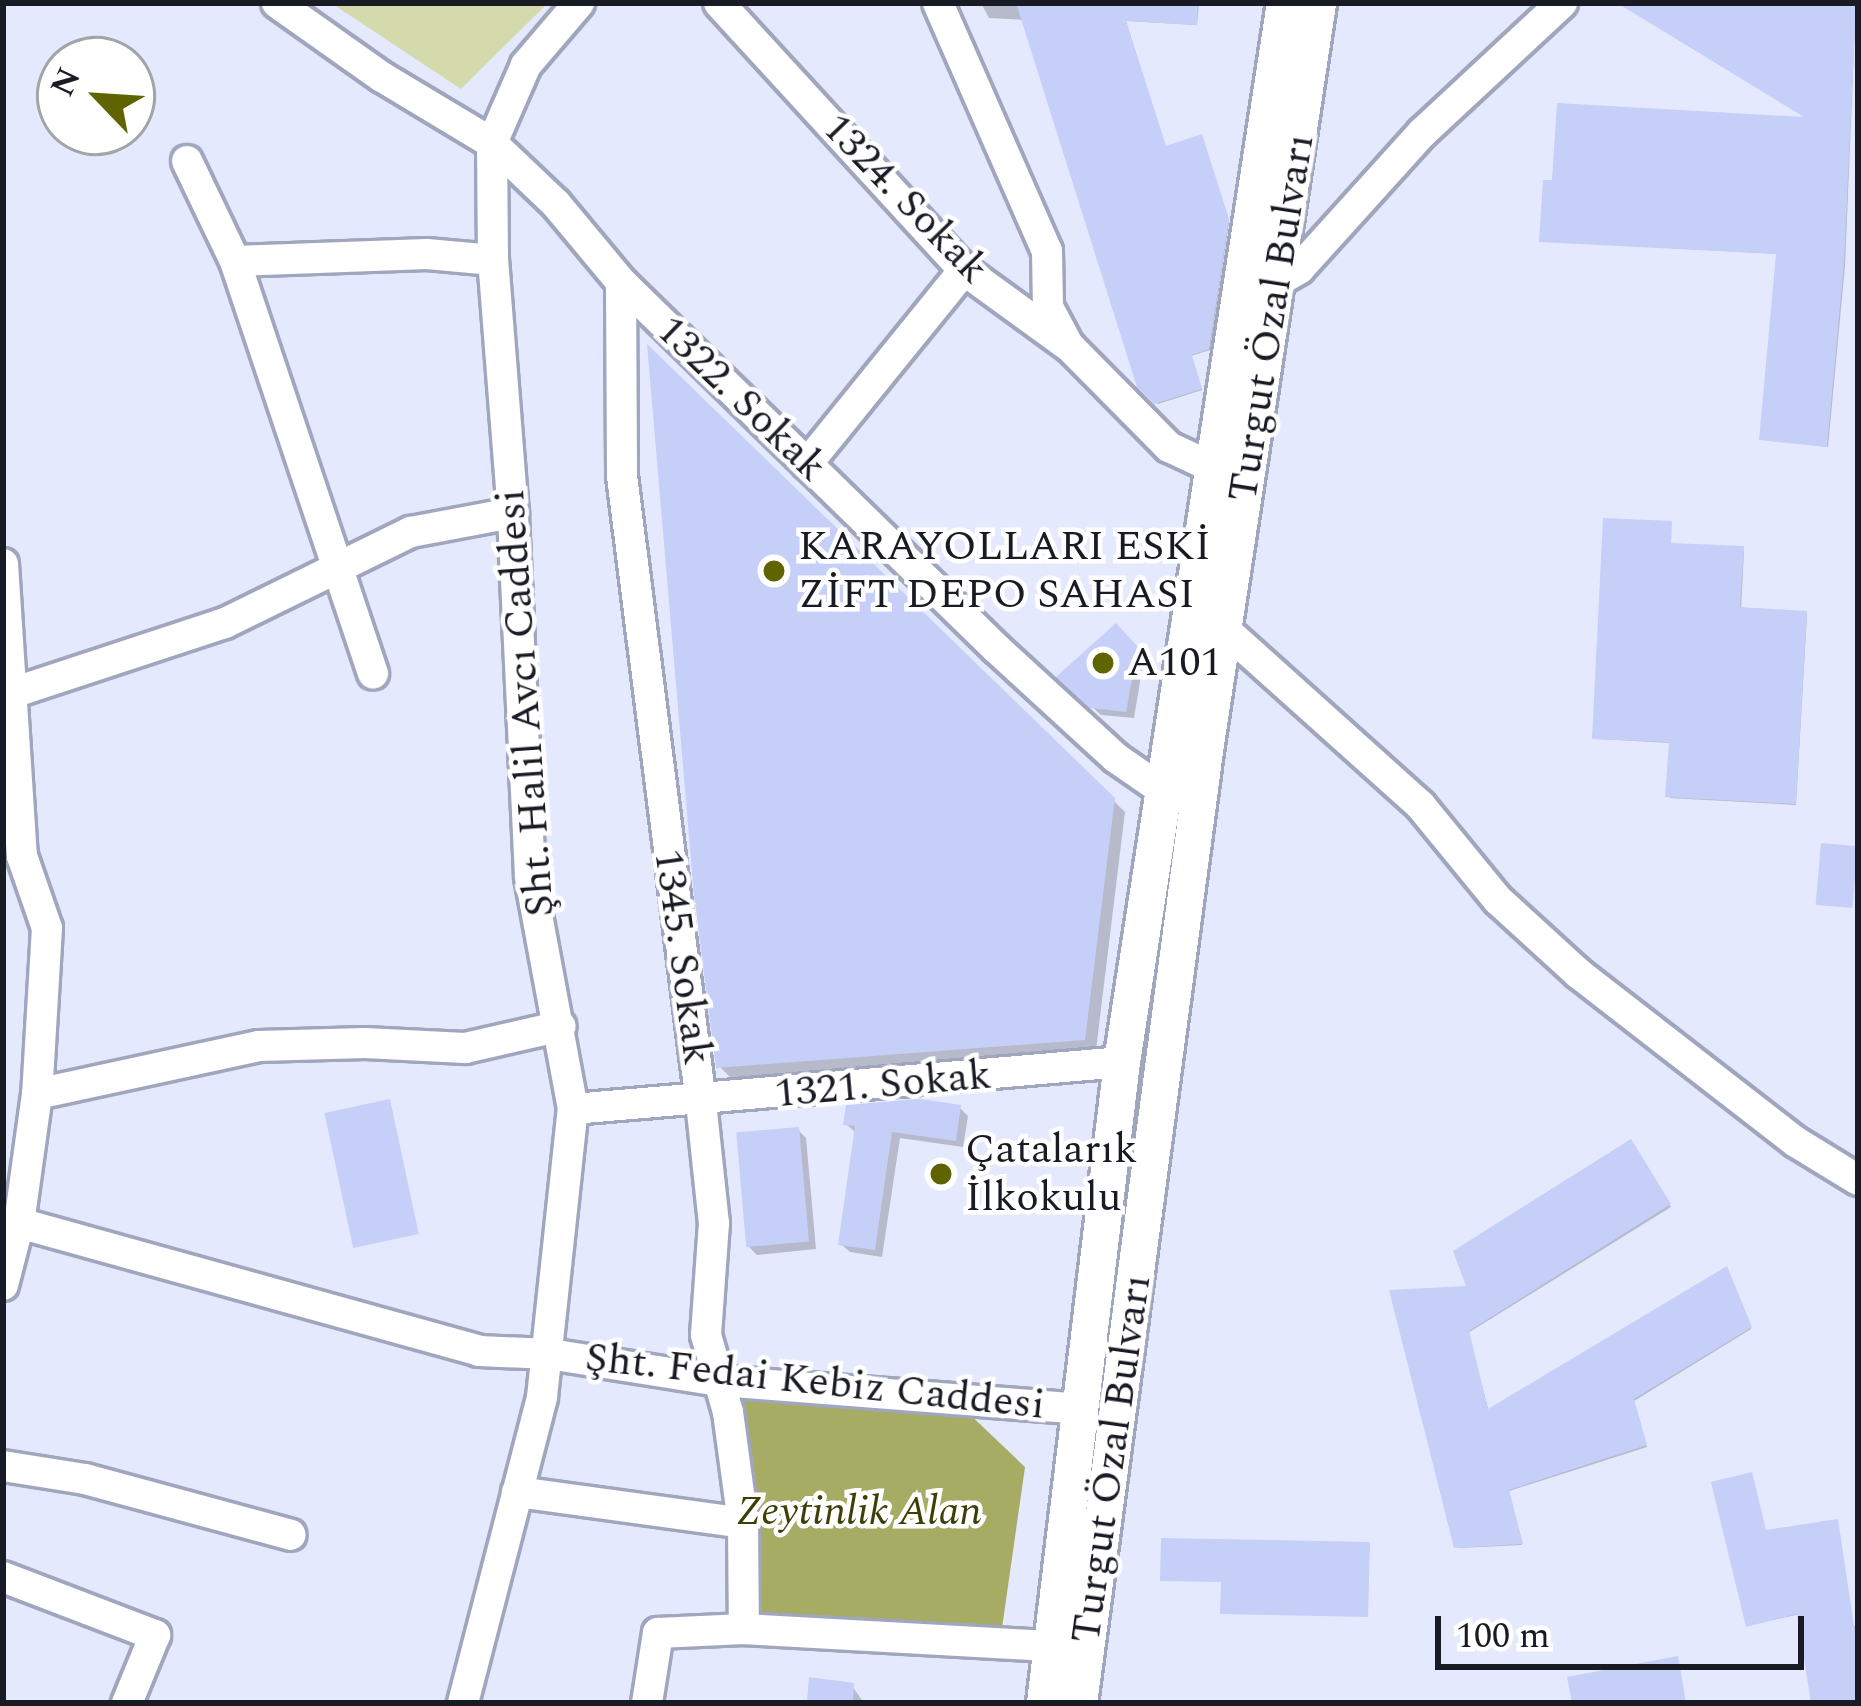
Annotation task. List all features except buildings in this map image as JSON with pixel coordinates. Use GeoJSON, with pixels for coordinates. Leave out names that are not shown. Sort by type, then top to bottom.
{"type":"FeatureCollection","features":[{"type":"Feature","properties":{"kind":"main road","name":"Turgut Özal Bulvarı"},"geometry":{"type":"LineString","coordinates":[[1045,1703],[1122,1062],[1286,3]]}},
{"type":"Feature","properties":{"kind":"main road","name":"Turgut Özal Bulvarı"},"geometry":{"type":"LineString","coordinates":[[1078,1703],[1273,284],[1318,3]]}},
{"type":"Feature","properties":{"kind":"street","name":"1322. Sokak"},"geometry":{"type":"LineString","coordinates":[[277,3],[382,77],[492,143],[556,204],[621,282],[997,649],[1116,758],[1161,788]]}},
{"type":"Feature","properties":{"kind":"street","name":"Şht. Halil Avcı Caddesi"},"geometry":{"type":"LineString","coordinates":[[463,1703],[549,1354],[573,1109],[530,876],[513,513],[494,260],[492,143],[526,65],[579,3]]}},
{"type":"Feature","properties":{"kind":"street","name":"1324. Sokak"},"geometry":{"type":"LineString","coordinates":[[719,3],[964,270],[1070,347],[1169,447],[1214,468]]}},
{"type":"Feature","properties":{"kind":"street"},"geometry":{"type":"LineString","coordinates":[[938,3],[1047,251],[1048,307],[1070,347]]}},
{"type":"Feature","properties":{"kind":"street"},"geometry":{"type":"LineString","coordinates":[[1273,284],[1299,269],[1423,132],[1562,3]]}},
{"type":"Feature","properties":{"kind":"street"},"geometry":{"type":"LineString","coordinates":[[187,161],[235,261],[374,674]]}},
{"type":"Feature","properties":{"kind":"street"},"geometry":{"type":"LineString","coordinates":[[235,261],[428,254],[494,260]]}},
{"type":"Feature","properties":{"kind":"street"},"geometry":{"type":"LineString","coordinates":[[807,464],[964,270]]}},
{"type":"Feature","properties":{"kind":"street","name":"1345. Sokak"},"geometry":{"type":"LineString","coordinates":[[621,282],[626,519],[714,1223],[706,1335],[720,1381],[743,1523],[744,1629]]}},
{"type":"Feature","properties":{"kind":"street"},"geometry":{"type":"LineString","coordinates":[[15,692],[225,623],[411,532],[513,513]]}},
{"type":"Feature","properties":{"kind":"street"},"geometry":{"type":"LineString","coordinates":[[3,564],[15,692],[22,856],[47,928],[37,1094],[19,1223],[3,1285]]}},
{"type":"Feature","properties":{"kind":"street"},"geometry":{"type":"LineString","coordinates":[[1225,630],[1421,806],[1498,900],[1578,973],[1796,1142],[1858,1180]]}},
{"type":"Feature","properties":{"kind":"street"},"geometry":{"type":"LineString","coordinates":[[37,1094],[259,1046],[365,1042],[466,1048],[561,1027]]}},
{"type":"Feature","properties":{"kind":"street","name":"1321. Sokak"},"geometry":{"type":"LineString","coordinates":[[573,1109],[701,1102],[1122,1062]]}},
{"type":"Feature","properties":{"kind":"street","name":"Şht. Fedai Kebiz Caddesi"},"geometry":{"type":"LineString","coordinates":[[19,1223],[479,1351],[549,1354],[720,1381],[1081,1409]]}},
{"type":"Feature","properties":{"kind":"street"},"geometry":{"type":"LineString","coordinates":[[3,1466],[86,1479],[291,1534]]}},
{"type":"Feature","properties":{"kind":"street"},"geometry":{"type":"LineString","coordinates":[[517,1492],[743,1523]]}},
{"type":"Feature","properties":{"kind":"street"},"geometry":{"type":"LineString","coordinates":[[3,1577],[155,1635],[127,1703]]}},
{"type":"Feature","properties":{"kind":"street"},"geometry":{"type":"LineString","coordinates":[[646,1703],[658,1634],[744,1629],[1052,1646]]}},
{"type":"Feature","properties":{"kind":"green space"},"geometry":{"type":"Polygon","coordinates":[[[331,3],[548,3],[461,89],[331,3]]]}},
{"type":"Feature","properties":{"kind":"green space","name":"Zeytinlik Alan"},"geometry":{"type":"Polygon","coordinates":[[[734,1392],[964,1409],[1025,1467],[1002,1628],[753,1619],[734,1392]]]}},
{"type":"Feature","properties":{"kind":"place","name":"KARAYOLLARI ESKİ ZİFT DEPO SAHASI"},"geometry":{"type":"Point","coordinates":[774,571]}},
{"type":"Feature","properties":{"kind":"place","name":"A101"},"geometry":{"type":"Point","coordinates":[1103,663]}},
{"type":"Feature","properties":{"kind":"place","name":"Çatalarık İlkokulu"},"geometry":{"type":"Point","coordinates":[941,1174]}}]}
